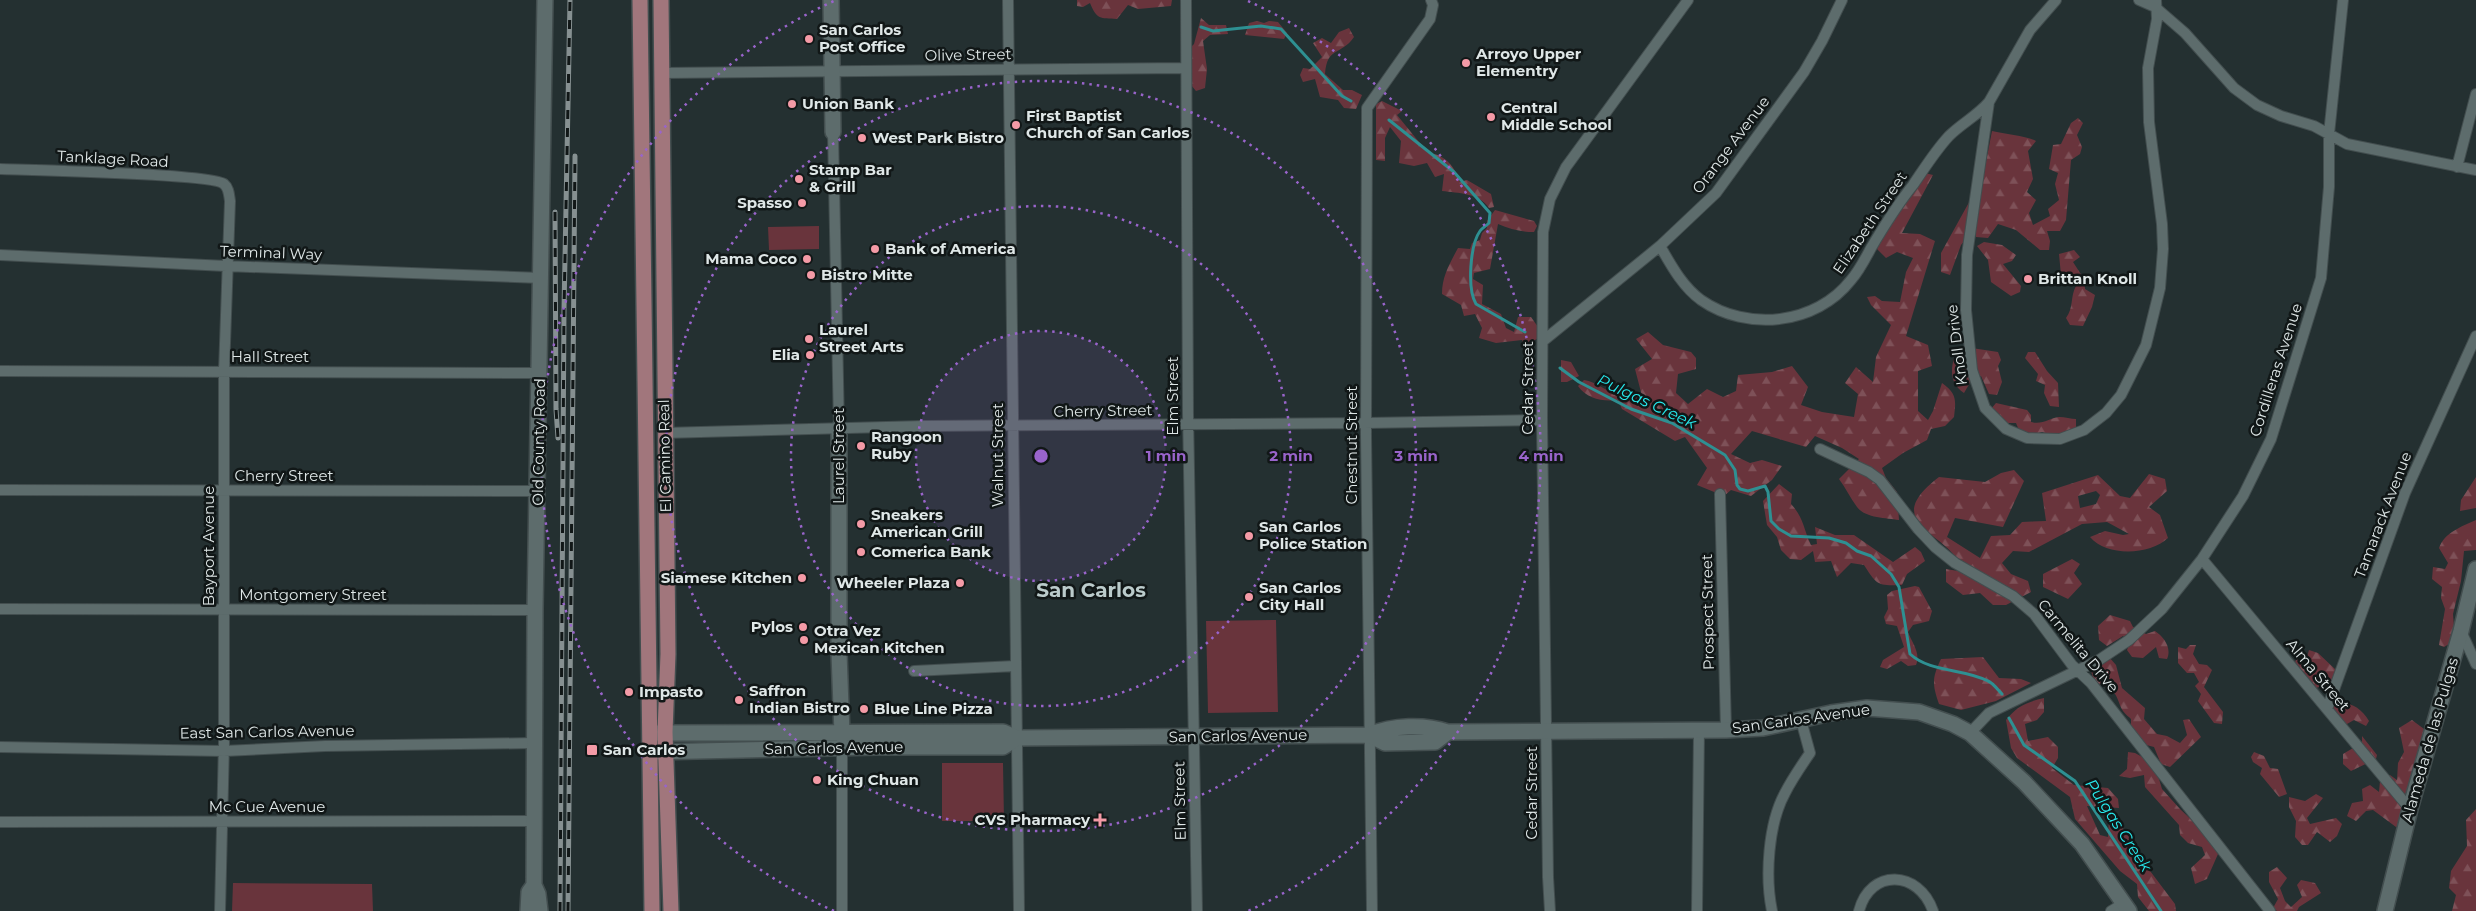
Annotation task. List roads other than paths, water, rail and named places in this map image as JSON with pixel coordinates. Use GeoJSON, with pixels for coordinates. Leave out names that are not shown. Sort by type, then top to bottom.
{"type":"FeatureCollection","features":[{"type":"Feature","properties":{"kind":"main road","name":"Old County Road"},"geometry":{"type":"LineString","coordinates":[[540,911],[538,894],[534,885],[535,610],[541,373],[545,0]]}},
{"type":"Feature","properties":{"kind":"main road"},"geometry":{"type":"LineString","coordinates":[[642,0],[649,10],[649,59],[651,66],[661,72]]}},
{"type":"Feature","properties":{"kind":"main road","name":"El Camino Real"},"geometry":{"type":"LineString","coordinates":[[642,0],[645,430],[652,911]]}},
{"type":"Feature","properties":{"kind":"main road","name":"El Camino Real"},"geometry":{"type":"LineString","coordinates":[[660,0],[668,654],[665,732],[671,911]]}},
{"type":"Feature","properties":{"kind":"main road","name":"Laurel Street"},"geometry":{"type":"LineString","coordinates":[[831,0],[833,132]]}},
{"type":"Feature","properties":{"kind":"main road","name":"Laurel Street"},"geometry":{"type":"LineString","coordinates":[[839,428],[839,668],[842,741]]}},
{"type":"Feature","properties":{"kind":"main road"},"geometry":{"type":"LineString","coordinates":[[645,430],[664,433]]}},
{"type":"Feature","properties":{"kind":"main road","name":"Alameda de las Pulgas"},"geometry":{"type":"LineString","coordinates":[[2385,911],[2410,809],[2461,631],[2476,569]]}},
{"type":"Feature","properties":{"kind":"main road","name":"San Carlos Avenue"},"geometry":{"type":"LineString","coordinates":[[650,753],[1003,732],[1017,738],[1369,735],[1385,728],[1434,727],[1448,732],[1726,730],[1763,728],[1831,713],[1867,708],[1898,710],[1936,717],[1970,733],[2024,782],[2082,844],[2121,908]]}},
{"type":"Feature","properties":{"kind":"main road","name":"San Carlos Avenue"},"geometry":{"type":"LineString","coordinates":[[650,733],[665,732],[842,741]]}},
{"type":"Feature","properties":{"kind":"main road","name":"Old County Road"},"geometry":{"type":"LineString","coordinates":[[528,911],[529,892],[534,885]]}},
{"type":"Feature","properties":{"kind":"street"},"geometry":{"type":"LineString","coordinates":[[538,0],[545,0]]}},
{"type":"Feature","properties":{"kind":"street","name":"Walnut Street"},"geometry":{"type":"LineString","coordinates":[[1008,0],[1019,911]]}},
{"type":"Feature","properties":{"kind":"street","name":"Elm Street"},"geometry":{"type":"LineString","coordinates":[[1186,0],[1188,425],[1197,911]]}},
{"type":"Feature","properties":{"kind":"street","name":"Chestnut Street"},"geometry":{"type":"LineString","coordinates":[[1372,911],[1366,423],[1367,108],[1430,19],[1433,5],[1431,0]]}},
{"type":"Feature","properties":{"kind":"street","name":"Cedar Street"},"geometry":{"type":"LineString","coordinates":[[1550,911],[1542,420],[1543,232],[1550,199],[1557,182],[1575,154],[1688,0]]}},
{"type":"Feature","properties":{"kind":"street","name":"Orange Avenue"},"geometry":{"type":"LineString","coordinates":[[1543,341],[1660,246],[1716,193],[1804,72],[1842,0]]}},
{"type":"Feature","properties":{"kind":"street","name":"Elizabeth Street"},"geometry":{"type":"LineString","coordinates":[[1660,246],[1683,283],[1701,300],[1722,310],[1762,320],[1785,319],[1816,309],[1839,293],[1852,280],[1895,208],[1948,137],[1981,112],[1989,102],[2030,30],[2056,0]]}},
{"type":"Feature","properties":{"kind":"street"},"geometry":{"type":"LineString","coordinates":[[2139,0],[2155,3],[2185,33],[2234,88],[2265,108],[2314,126],[2347,144],[2476,170]]}},
{"type":"Feature","properties":{"kind":"street","name":"Cordilleras Avenue"},"geometry":{"type":"LineString","coordinates":[[1970,733],[1989,713],[2099,660],[2135,635],[2162,609],[2202,559],[2243,496],[2271,439],[2294,371],[2321,278],[2329,187],[2329,134],[2343,0]]}},
{"type":"Feature","properties":{"kind":"street","name":"Knoll Drive"},"geometry":{"type":"LineString","coordinates":[[1989,102],[1967,255],[1966,310],[1972,370],[1985,408],[2006,429],[2027,438],[2060,439],[2084,430],[2106,413],[2121,395],[2146,346],[2160,288],[2163,249],[2162,224],[2150,122],[2148,68],[2157,20],[2155,3]]}},
{"type":"Feature","properties":{"kind":"street","name":"Olive Street"},"geometry":{"type":"LineString","coordinates":[[661,72],[1186,68]]}},
{"type":"Feature","properties":{"kind":"street"},"geometry":{"type":"LineString","coordinates":[[2457,167],[2476,94]]}},
{"type":"Feature","properties":{"kind":"street","name":"Laurel Street"},"geometry":{"type":"LineString","coordinates":[[833,132],[839,428]]}},
{"type":"Feature","properties":{"kind":"street","name":"Tanklage Road"},"geometry":{"type":"LineString","coordinates":[[0,169],[159,176],[223,183]]}},
{"type":"Feature","properties":{"kind":"street","name":"Bayport Avenue"},"geometry":{"type":"LineString","coordinates":[[220,911],[224,751],[224,372],[226,266],[230,202],[229,191],[223,183]]}},
{"type":"Feature","properties":{"kind":"street","name":"Terminal Way"},"geometry":{"type":"LineString","coordinates":[[0,255],[541,278]]}},
{"type":"Feature","properties":{"kind":"street","name":"Tamarack Avenue"},"geometry":{"type":"LineString","coordinates":[[2327,709],[2405,493],[2476,336]]}},
{"type":"Feature","properties":{"kind":"street","name":"Hall Street"},"geometry":{"type":"LineString","coordinates":[[0,371],[541,373]]}},
{"type":"Feature","properties":{"kind":"street","name":"Cherry Street"},"geometry":{"type":"LineString","coordinates":[[664,433],[839,428],[1542,420]]}},
{"type":"Feature","properties":{"kind":"street","name":"Carmelita Drive"},"geometry":{"type":"LineString","coordinates":[[1820,449],[1869,472],[1880,480],[1918,529],[1935,547],[1955,563],[2013,596],[2034,614],[2078,671],[2091,683],[2270,911]]}},
{"type":"Feature","properties":{"kind":"street","name":"Cherry Street"},"geometry":{"type":"LineString","coordinates":[[0,490],[224,492],[538,491]]}},
{"type":"Feature","properties":{"kind":"street","name":"Prospect Street"},"geometry":{"type":"LineString","coordinates":[[1720,494],[1726,730]]}},
{"type":"Feature","properties":{"kind":"street","name":"Alma Street"},"geometry":{"type":"LineString","coordinates":[[2202,559],[2410,809]]}},
{"type":"Feature","properties":{"kind":"street","name":"Montgomery Street"},"geometry":{"type":"LineString","coordinates":[[0,609],[535,610]]}},
{"type":"Feature","properties":{"kind":"street"},"geometry":{"type":"LineString","coordinates":[[2461,631],[2476,664]]}},
{"type":"Feature","properties":{"kind":"street"},"geometry":{"type":"LineString","coordinates":[[914,671],[1015,666]]}},
{"type":"Feature","properties":{"kind":"street"},"geometry":{"type":"LineString","coordinates":[[1772,911],[1768,860],[1770,842],[1784,794],[1810,753],[1801,720]]}},
{"type":"Feature","properties":{"kind":"street"},"geometry":{"type":"LineString","coordinates":[[1697,911],[1699,729]]}},
{"type":"Feature","properties":{"kind":"street","name":"Laurel Street"},"geometry":{"type":"LineString","coordinates":[[842,741],[842,911]]}},
{"type":"Feature","properties":{"kind":"street","name":"East San Carlos Avenue"},"geometry":{"type":"LineString","coordinates":[[0,747],[224,751],[325,746],[535,743]]}},
{"type":"Feature","properties":{"kind":"street","name":"Mc Cue Avenue"},"geometry":{"type":"LineString","coordinates":[[0,822],[535,821]]}},
{"type":"Feature","properties":{"kind":"street"},"geometry":{"type":"LineString","coordinates":[[1860,911],[1862,903],[1871,890],[1883,881],[1900,879],[1915,883],[1924,894],[1933,911]]}},
{"type":"Feature","properties":{"kind":"waterway","name":"Pulgas Creek"},"geometry":{"type":"LineString","coordinates":[[1201,27],[1213,31],[1261,26],[1281,29],[1342,96],[1351,101]]}},
{"type":"Feature","properties":{"kind":"waterway","name":"Pulgas Creek"},"geometry":{"type":"LineString","coordinates":[[1389,120],[1454,172],[1490,213],[1489,223],[1480,231],[1474,246],[1471,267],[1473,297],[1476,304],[1525,332]]}},
{"type":"Feature","properties":{"kind":"waterway","name":"Pulgas Creek"},"geometry":{"type":"LineString","coordinates":[[1560,368],[1579,382],[1631,409],[1672,423],[1725,455],[1735,470],[1737,485],[1740,489],[1748,491],[1765,486],[1768,492],[1771,521],[1779,529],[1791,536],[1829,538],[1846,543],[1857,551],[1871,556],[1891,574],[1899,587],[1910,654],[1928,664],[1988,681],[2002,694]]}},
{"type":"Feature","properties":{"kind":"waterway","name":"Pulgas Creek"},"geometry":{"type":"LineString","coordinates":[[2009,718],[2024,745],[2075,781],[2161,911]]}},
{"type":"Feature","properties":{"kind":"railway"},"geometry":{"type":"LineString","coordinates":[[560,911],[564,310],[570,0]]}},
{"type":"Feature","properties":{"kind":"railway"},"geometry":{"type":"LineString","coordinates":[[568,911],[575,156]]}},
{"type":"Feature","properties":{"kind":"railway"},"geometry":{"type":"LineString","coordinates":[[555,212],[556,409],[558,438]]}},
{"type":"Feature","properties":{"kind":"place","name":"San Carlos Post Office"},"geometry":{"type":"Point","coordinates":[809,39]}},
{"type":"Feature","properties":{"kind":"place","name":"Arroyo Upper Elementry"},"geometry":{"type":"Point","coordinates":[1466,63]}},
{"type":"Feature","properties":{"kind":"place","name":"Union Bank"},"geometry":{"type":"Point","coordinates":[792,104]}},
{"type":"Feature","properties":{"kind":"place","name":"Central Middle School"},"geometry":{"type":"Point","coordinates":[1491,117]}},
{"type":"Feature","properties":{"kind":"place","name":"First Baptist Church of San Carlos"},"geometry":{"type":"Point","coordinates":[1016,125]}},
{"type":"Feature","properties":{"kind":"place","name":"West Park Bistro"},"geometry":{"type":"Point","coordinates":[862,138]}},
{"type":"Feature","properties":{"kind":"place","name":"Stamp Bar & Grill"},"geometry":{"type":"Point","coordinates":[799,179]}},
{"type":"Feature","properties":{"kind":"place","name":"Spasso"},"geometry":{"type":"Point","coordinates":[802,203]}},
{"type":"Feature","properties":{"kind":"place","name":"Bank of America"},"geometry":{"type":"Point","coordinates":[875,249]}},
{"type":"Feature","properties":{"kind":"place","name":"Mama Coco"},"geometry":{"type":"Point","coordinates":[807,259]}},
{"type":"Feature","properties":{"kind":"place","name":"Bistro Mitte"},"geometry":{"type":"Point","coordinates":[811,275]}},
{"type":"Feature","properties":{"kind":"place","name":"Brittan Knoll"},"geometry":{"type":"Point","coordinates":[2028,279]}},
{"type":"Feature","properties":{"kind":"place","name":"Laurel Street Arts"},"geometry":{"type":"Point","coordinates":[809,339]}},
{"type":"Feature","properties":{"kind":"place","name":"Elia"},"geometry":{"type":"Point","coordinates":[810,355]}},
{"type":"Feature","properties":{"kind":"place","name":"Rangoon Ruby"},"geometry":{"type":"Point","coordinates":[861,446]}},
{"type":"Feature","properties":{"kind":"place","name":"Sneakers American Grill"},"geometry":{"type":"Point","coordinates":[861,524]}},
{"type":"Feature","properties":{"kind":"place","name":"San Carlos Police Station"},"geometry":{"type":"Point","coordinates":[1249,536]}},
{"type":"Feature","properties":{"kind":"place","name":"Comerica Bank"},"geometry":{"type":"Point","coordinates":[861,552]}},
{"type":"Feature","properties":{"kind":"place","name":"Siamese Kitchen"},"geometry":{"type":"Point","coordinates":[802,578]}},
{"type":"Feature","properties":{"kind":"place","name":"Wheeler Plaza"},"geometry":{"type":"Point","coordinates":[960,583]}},
{"type":"Feature","properties":{"kind":"place","name":"San Carlos City Hall"},"geometry":{"type":"Point","coordinates":[1249,597]}},
{"type":"Feature","properties":{"kind":"place","name":"Pylos"},"geometry":{"type":"Point","coordinates":[803,627]}},
{"type":"Feature","properties":{"kind":"place","name":"Otra Vez Mexican Kitchen"},"geometry":{"type":"Point","coordinates":[804,640]}},
{"type":"Feature","properties":{"kind":"place","name":"Impasto"},"geometry":{"type":"Point","coordinates":[629,692]}},
{"type":"Feature","properties":{"kind":"place","name":"Saffron Indian Bistro"},"geometry":{"type":"Point","coordinates":[739,700]}},
{"type":"Feature","properties":{"kind":"place","name":"Blue Line Pizza"},"geometry":{"type":"Point","coordinates":[864,709]}},
{"type":"Feature","properties":{"kind":"place","name":"San Carlos"},"geometry":{"type":"Point","coordinates":[592,750]}},
{"type":"Feature","properties":{"kind":"place","name":"King Chuan"},"geometry":{"type":"Point","coordinates":[817,780]}},
{"type":"Feature","properties":{"kind":"place","name":"CVS Pharmacy"},"geometry":{"type":"Point","coordinates":[1100,820]}},
{"type":"Feature","properties":{"kind":"district","name":"San Carlos"},"geometry":{"type":"Point","coordinates":[1091,590]}}]}
